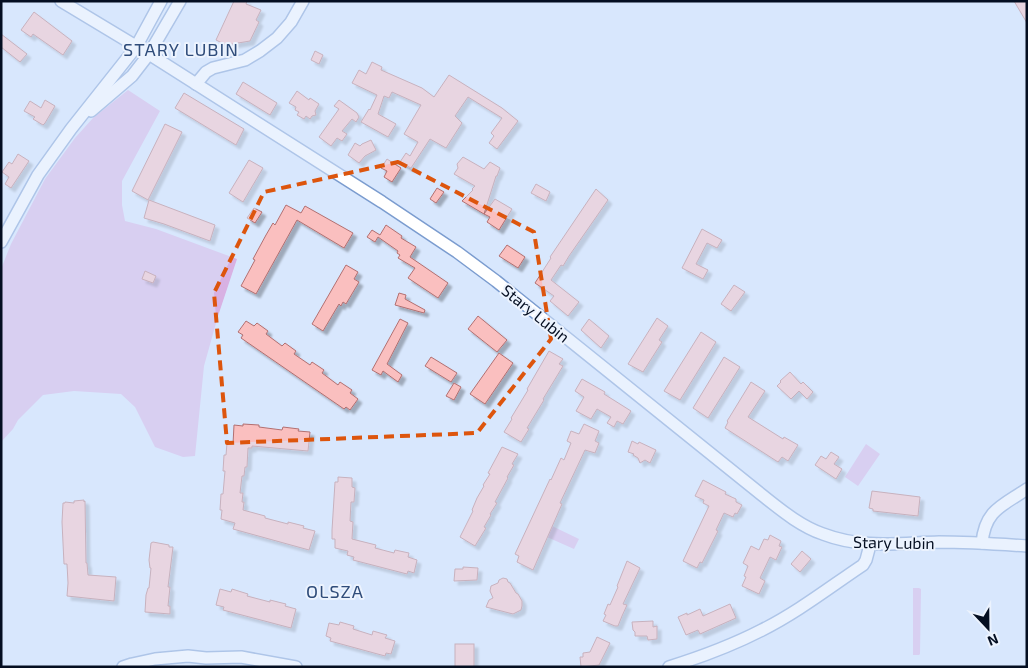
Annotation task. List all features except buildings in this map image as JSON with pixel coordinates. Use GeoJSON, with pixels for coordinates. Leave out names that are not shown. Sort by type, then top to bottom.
{"type":"FeatureCollection","features":[{"type":"Feature","properties":{"kind":"street","name":"Stary Lubin"},"geometry":{"type":"LineString","coordinates":[[61,1],[149,54],[382,202],[457,252],[496,281],[796,521],[823,534],[870,545],[942,542],[1027,546]]}},
{"type":"Feature","properties":{"kind":"street"},"geometry":{"type":"LineString","coordinates":[[1,242],[4,227],[38,175],[71,129],[136,47],[161,1]]}},
{"type":"Feature","properties":{"kind":"street"},"geometry":{"type":"LineString","coordinates":[[71,129],[132,76],[149,54],[180,1]]}},
{"type":"Feature","properties":{"kind":"street"},"geometry":{"type":"LineString","coordinates":[[196,84],[206,72],[213,68],[245,60],[277,38],[291,22],[303,1]]}},
{"type":"Feature","properties":{"kind":"street"},"geometry":{"type":"LineString","coordinates":[[982,543],[985,526],[989,517],[1001,506],[1027,489]]}},
{"type":"Feature","properties":{"kind":"street"},"geometry":{"type":"LineString","coordinates":[[669,667],[710,653],[763,630],[783,618],[863,565],[870,545]]}},
{"type":"Feature","properties":{"kind":"street"},"geometry":{"type":"LineString","coordinates":[[123,667],[164,658],[233,656],[296,667]]}},
{"type":"Feature","properties":{"kind":"highlighted area"},"geometry":{"type":"Polygon","coordinates":[[[398,162],[534,232],[551,339],[477,433],[227,443],[214,293],[264,192],[398,162]]]}},
{"type":"Feature","properties":{"kind":"shaded area"},"geometry":{"type":"Polygon","coordinates":[[[128,90],[160,111],[122,181],[122,205],[125,221],[156,229],[237,259],[204,366],[195,456],[183,457],[155,447],[135,407],[121,394],[74,391],[43,395],[18,420],[13,429],[1,442],[1,269],[11,244],[45,179],[75,138],[93,118],[128,90]]]}},
{"type":"Feature","properties":{"kind":"shaded area"},"geometry":{"type":"Polygon","coordinates":[[[866,444],[880,454],[858,486],[845,477],[866,444]]]}},
{"type":"Feature","properties":{"kind":"shaded area"},"geometry":{"type":"Polygon","coordinates":[[[552,526],[579,539],[574,549],[547,537],[552,526]]]}},
{"type":"Feature","properties":{"kind":"shaded area"},"geometry":{"type":"Polygon","coordinates":[[[913,588],[921,589],[919,655],[913,655],[913,588]]]}},
{"type":"Feature","properties":{"kind":"district","name":"STARY LUBIN"},"geometry":{"type":"Point","coordinates":[181,49]}},
{"type":"Feature","properties":{"kind":"district","name":"OLSZA"},"geometry":{"type":"Point","coordinates":[335,591]}}]}
